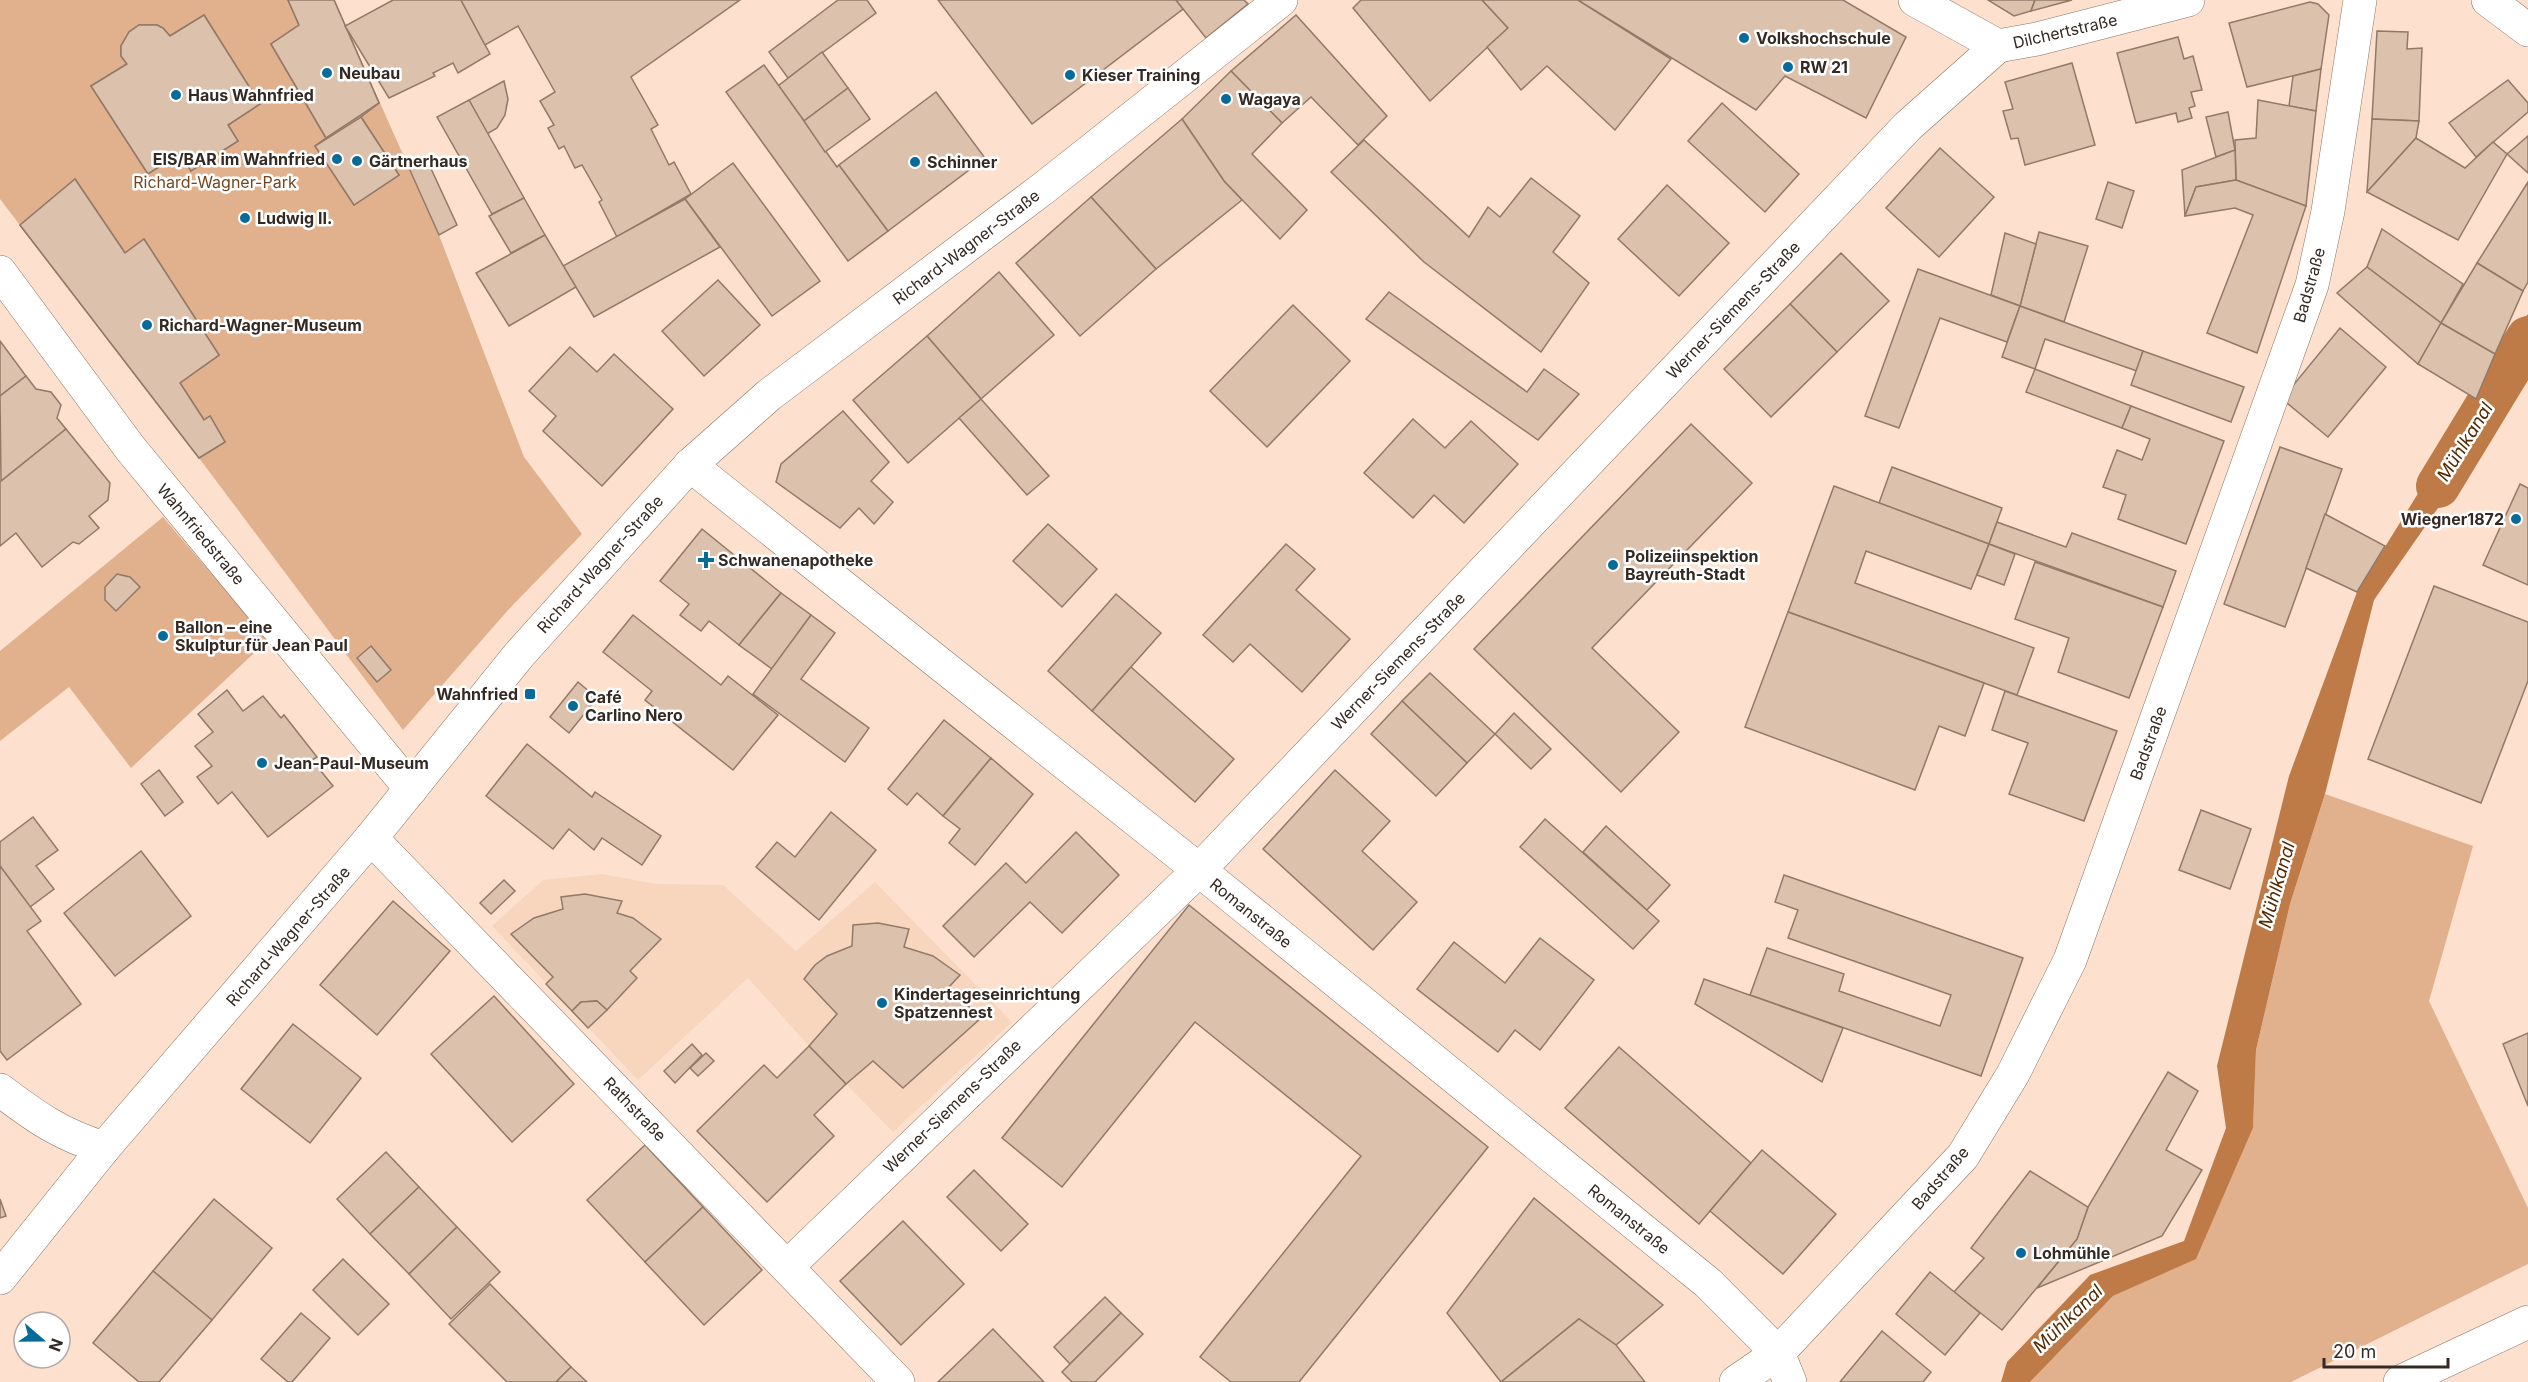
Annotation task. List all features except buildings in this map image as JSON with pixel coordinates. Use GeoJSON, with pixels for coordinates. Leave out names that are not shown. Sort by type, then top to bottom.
{"type":"FeatureCollection","features":[{"type":"Feature","properties":{"kind":"street","name":"Richard-Wagner-Straße"},"geometry":{"type":"LineString","coordinates":[[0,1278],[104,1148],[371,838],[519,655],[690,465],[769,395],[1045,187],[1281,0]]}},
{"type":"Feature","properties":{"kind":"street","name":"Dilchertstraße"},"geometry":{"type":"LineString","coordinates":[[1915,0],[1998,46],[2037,39],[2188,0]]}},
{"type":"Feature","properties":{"kind":"street","name":"Badstraße"},"geometry":{"type":"LineString","coordinates":[[1736,1382],[1784,1367],[1963,1156],[2013,1074],[2070,960],[2312,285],[2328,211],[2360,0]]}},
{"type":"Feature","properties":{"kind":"street"},"geometry":{"type":"LineString","coordinates":[[2488,0],[2528,30]]}},
{"type":"Feature","properties":{"kind":"street","name":"Werner-Siemens-Straße"},"geometry":{"type":"LineString","coordinates":[[788,1266],[1199,870],[1908,126],[1998,46]]}},
{"type":"Feature","properties":{"kind":"street","name":"Wahnfriedstraße"},"geometry":{"type":"LineString","coordinates":[[0,272],[130,448],[411,789]]}},
{"type":"Feature","properties":{"kind":"street","name":"Romanstraße"},"geometry":{"type":"LineString","coordinates":[[690,465],[1199,870],[1708,1283],[1784,1367]]}},
{"type":"Feature","properties":{"kind":"street","name":"Rathstraße"},"geometry":{"type":"LineString","coordinates":[[371,838],[898,1382]]}},
{"type":"Feature","properties":{"kind":"street"},"geometry":{"type":"LineString","coordinates":[[0,1090],[51,1127],[71,1138],[104,1148]]}},
{"type":"Feature","properties":{"kind":"street"},"geometry":{"type":"LineString","coordinates":[[2400,1382],[2528,1322]]}},
{"type":"Feature","properties":{"kind":"shaded area","name":"Kindertageseinrichtung Spatzennest"},"geometry":{"type":"Polygon","coordinates":[[[602,874],[656,884],[723,885],[796,951],[875,882],[1012,1022],[893,1132],[809,1046],[748,978],[638,1080],[492,926],[543,880],[602,874]]]}},
{"type":"Feature","properties":{"kind":"green space","name":"Richard-Wagner-Park"},"geometry":{"type":"Polygon","coordinates":[[[0,0],[334,0],[439,235],[524,457],[582,534],[509,609],[403,730],[199,458],[0,199],[0,0]]]}},
{"type":"Feature","properties":{"kind":"green space"},"geometry":{"type":"Polygon","coordinates":[[[163,517],[268,640],[131,768],[69,687],[0,741],[0,651],[163,517]]]}},
{"type":"Feature","properties":{"kind":"green space"},"geometry":{"type":"Polygon","coordinates":[[[2325,794],[2473,846],[2429,1001],[2528,1208],[2528,1264],[2291,1382],[2030,1382],[2113,1296],[2196,1258],[2253,1128],[2256,1050],[2290,904],[2325,794]]]}},
{"type":"Feature","properties":{"kind":"water"},"geometry":{"type":"Polygon","coordinates":[[[2528,314],[2528,363],[2498,416],[2475,402],[2517,327],[2528,314]]]}},
{"type":"Feature","properties":{"kind":"water"},"geometry":{"type":"Polygon","coordinates":[[[2458,429],[2484,442],[2374,600],[2325,794],[2290,904],[2256,1050],[2253,1128],[2196,1259],[2113,1296],[2030,1382],[2001,1382],[2007,1362],[2090,1275],[2184,1241],[2226,1128],[2217,1066],[2289,776],[2357,592],[2458,429]]]}},
{"type":"Feature","properties":{"kind":"waterway","name":"Mühlkanal"},"geometry":{"type":"LineString","coordinates":[[2438,486],[2528,338]]}},
{"type":"Feature","properties":{"kind":"place","name":"Volkshochschule"},"geometry":{"type":"Point","coordinates":[1744,38]}},
{"type":"Feature","properties":{"kind":"place","name":"RW 21"},"geometry":{"type":"Point","coordinates":[1788,67]}},
{"type":"Feature","properties":{"kind":"place","name":"Neubau"},"geometry":{"type":"Point","coordinates":[327,73]}},
{"type":"Feature","properties":{"kind":"place","name":"Kieser Training"},"geometry":{"type":"Point","coordinates":[1070,75]}},
{"type":"Feature","properties":{"kind":"place","name":"Haus Wahnfried"},"geometry":{"type":"Point","coordinates":[176,95]}},
{"type":"Feature","properties":{"kind":"place","name":"Wagaya"},"geometry":{"type":"Point","coordinates":[1226,99]}},
{"type":"Feature","properties":{"kind":"place","name":"EIS/BAR im Wahnfried"},"geometry":{"type":"Point","coordinates":[337,159]}},
{"type":"Feature","properties":{"kind":"place","name":"Gärtnerhaus"},"geometry":{"type":"Point","coordinates":[357,161]}},
{"type":"Feature","properties":{"kind":"place","name":"Schinner"},"geometry":{"type":"Point","coordinates":[915,162]}},
{"type":"Feature","properties":{"kind":"place","name":"Ludwig II."},"geometry":{"type":"Point","coordinates":[245,218]}},
{"type":"Feature","properties":{"kind":"place","name":"Richard-Wagner-Museum"},"geometry":{"type":"Point","coordinates":[147,325]}},
{"type":"Feature","properties":{"kind":"place","name":"Wiegner1872"},"geometry":{"type":"Point","coordinates":[2516,519]}},
{"type":"Feature","properties":{"kind":"place","name":"Schwanenapotheke"},"geometry":{"type":"Point","coordinates":[706,560]}},
{"type":"Feature","properties":{"kind":"place","name":"Polizeiinspektion Bayreuth-Stadt"},"geometry":{"type":"Point","coordinates":[1613,565]}},
{"type":"Feature","properties":{"kind":"place","name":"Ballon – eine Skulptur für Jean Paul"},"geometry":{"type":"Point","coordinates":[163,636]}},
{"type":"Feature","properties":{"kind":"place","name":"Wahnfried"},"geometry":{"type":"Point","coordinates":[530,694]}},
{"type":"Feature","properties":{"kind":"place","name":"Café Carlino Nero"},"geometry":{"type":"Point","coordinates":[573,706]}},
{"type":"Feature","properties":{"kind":"place","name":"Jean-Paul-Museum"},"geometry":{"type":"Point","coordinates":[262,763]}},
{"type":"Feature","properties":{"kind":"place","name":"Kindertageseinrichtung Spatzennest"},"geometry":{"type":"Point","coordinates":[882,1003]}},
{"type":"Feature","properties":{"kind":"place","name":"Lohmühle"},"geometry":{"type":"Point","coordinates":[2021,1253]}}]}
